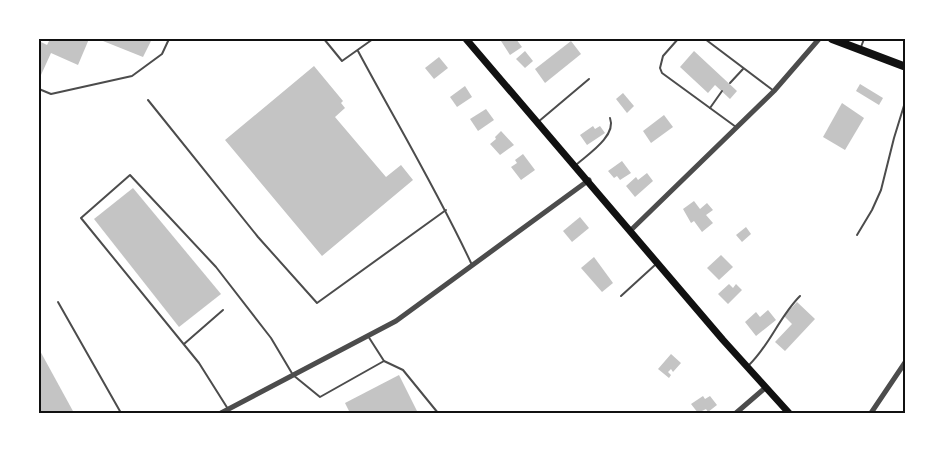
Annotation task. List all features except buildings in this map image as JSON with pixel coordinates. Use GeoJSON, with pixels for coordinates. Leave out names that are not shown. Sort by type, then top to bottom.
{"type":"FeatureCollection","features":[{"type":"Feature","properties":{"kind":"main road"},"geometry":{"type":"LineString","coordinates":[[466,39],[589,180],[657,263],[789,413]]}},
{"type":"Feature","properties":{"kind":"main road"},"geometry":{"type":"LineString","coordinates":[[832,39],[906,67]]}},
{"type":"Feature","properties":{"kind":"street"},"geometry":{"type":"LineString","coordinates":[[630,231],[774,91],[819,39]]}},
{"type":"Feature","properties":{"kind":"street"},"geometry":{"type":"LineString","coordinates":[[221,413],[396,321],[589,180]]}},
{"type":"Feature","properties":{"kind":"street"},"geometry":{"type":"LineString","coordinates":[[871,413],[906,361]]}},
{"type":"Feature","properties":{"kind":"street"},"geometry":{"type":"LineString","coordinates":[[736,413],[765,388]]}},
{"type":"Feature","properties":{"kind":"lane"},"geometry":{"type":"LineString","coordinates":[[39,89],[51,94],[132,76],[162,54],[169,39]]}},
{"type":"Feature","properties":{"kind":"lane"},"geometry":{"type":"LineString","coordinates":[[324,39],[342,61],[373,39]]}},
{"type":"Feature","properties":{"kind":"lane"},"geometry":{"type":"LineString","coordinates":[[678,39],[663,56],[660,68],[662,74],[737,128]]}},
{"type":"Feature","properties":{"kind":"lane"},"geometry":{"type":"LineString","coordinates":[[705,39],[774,91]]}},
{"type":"Feature","properties":{"kind":"lane"},"geometry":{"type":"LineString","coordinates":[[860,50],[864,39]]}},
{"type":"Feature","properties":{"kind":"lane"},"geometry":{"type":"LineString","coordinates":[[358,51],[400,132],[446,210],[472,265]]}},
{"type":"Feature","properties":{"kind":"lane"},"geometry":{"type":"LineString","coordinates":[[730,83],[743,69]]}},
{"type":"Feature","properties":{"kind":"lane"},"geometry":{"type":"LineString","coordinates":[[538,122],[589,79]]}},
{"type":"Feature","properties":{"kind":"lane"},"geometry":{"type":"LineString","coordinates":[[710,108],[722,92]]}},
{"type":"Feature","properties":{"kind":"lane"},"geometry":{"type":"LineString","coordinates":[[148,99],[258,237],[317,303],[446,210]]}},
{"type":"Feature","properties":{"kind":"lane"},"geometry":{"type":"LineString","coordinates":[[857,235],[881,190],[906,99]]}},
{"type":"Feature","properties":{"kind":"lane"},"geometry":{"type":"LineString","coordinates":[[576,165],[607,135],[612,128],[610,118]]}},
{"type":"Feature","properties":{"kind":"lane"},"geometry":{"type":"LineString","coordinates":[[228,409],[199,363],[81,218],[130,176],[216,267],[271,338],[293,375],[320,397],[384,362]]}},
{"type":"Feature","properties":{"kind":"lane"},"geometry":{"type":"LineString","coordinates":[[621,296],[657,263]]}},
{"type":"Feature","properties":{"kind":"lane"},"geometry":{"type":"LineString","coordinates":[[747,367],[765,346],[783,315],[800,296]]}},
{"type":"Feature","properties":{"kind":"lane"},"geometry":{"type":"LineString","coordinates":[[57,302],[121,413]]}},
{"type":"Feature","properties":{"kind":"lane"},"geometry":{"type":"LineString","coordinates":[[184,344],[223,310]]}},
{"type":"Feature","properties":{"kind":"lane"},"geometry":{"type":"LineString","coordinates":[[368,336],[384,362],[403,370],[438,413]]}}]}
